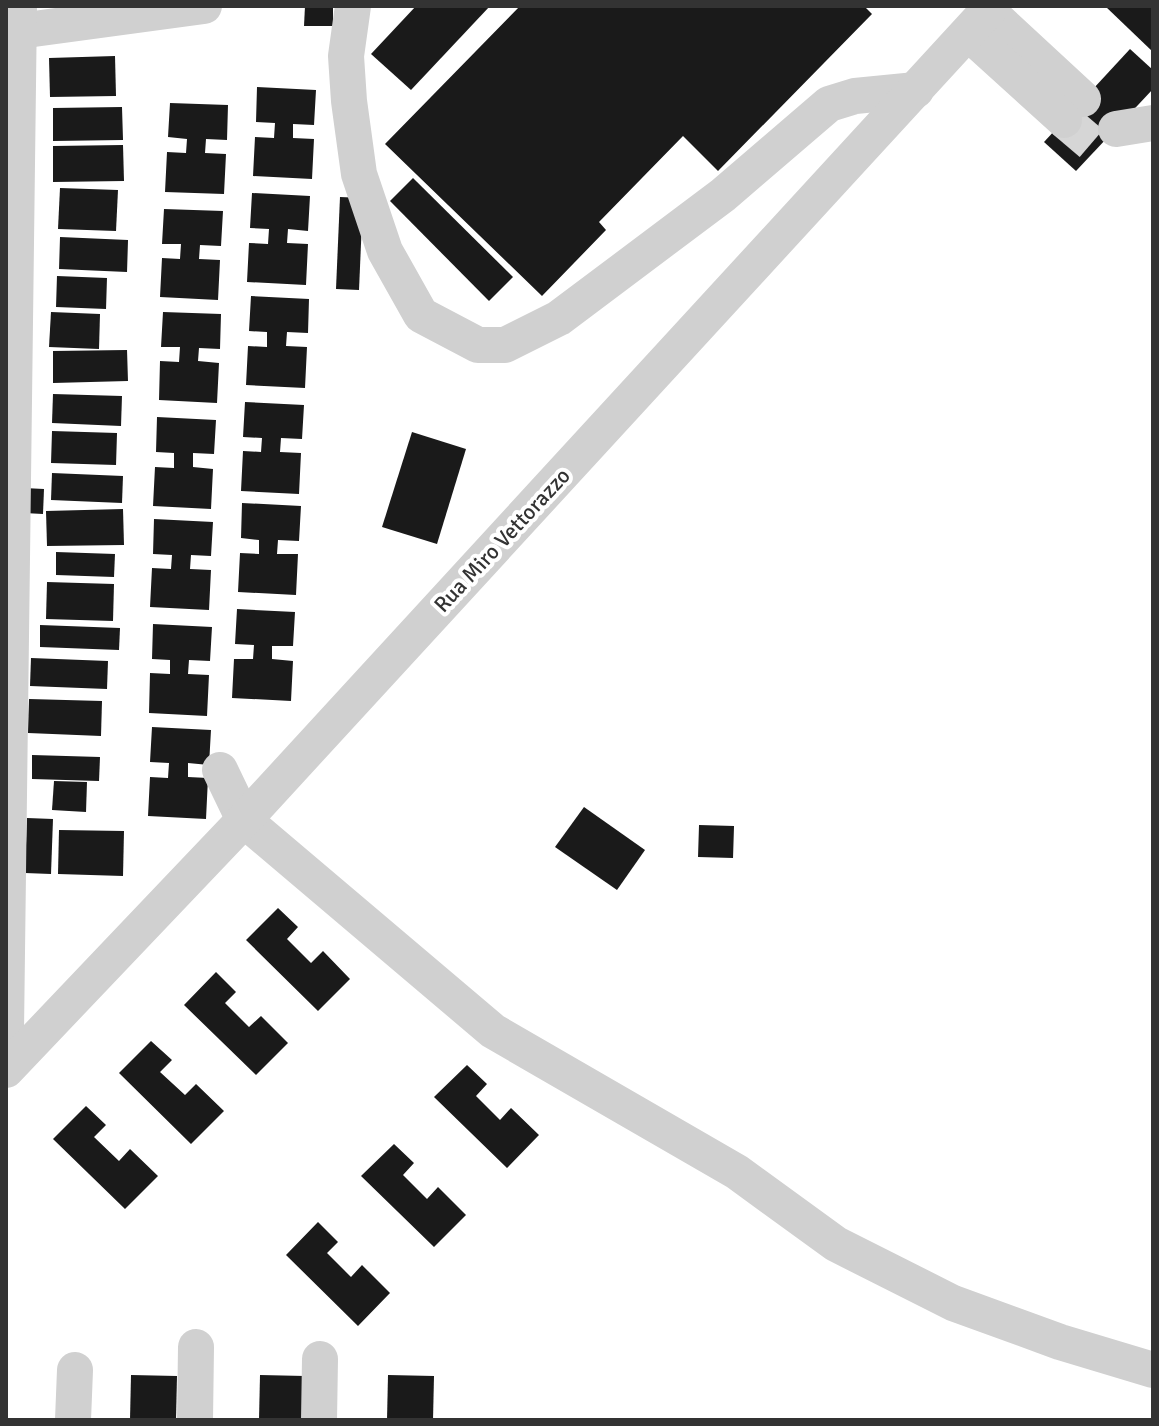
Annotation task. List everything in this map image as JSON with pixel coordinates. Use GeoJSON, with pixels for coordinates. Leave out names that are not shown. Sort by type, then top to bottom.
{"type":"FeatureCollection","features":[{"type":"Feature","properties":{"kind":"street"},"geometry":{"type":"LineString","coordinates":[[6,1031],[19,19],[204,6]]}},
{"type":"Feature","properties":{"kind":"street"},"geometry":{"type":"LineString","coordinates":[[353,6],[346,56],[349,101],[359,174],[385,251],[421,315],[478,345],[505,345],[559,318],[723,195],[829,104],[855,96],[916,90]]}},
{"type":"Feature","properties":{"kind":"street"},"geometry":{"type":"LineString","coordinates":[[983,17],[1074,110]]}},
{"type":"Feature","properties":{"kind":"street","name":"Rua Miro Vettorazzo"},"geometry":{"type":"LineString","coordinates":[[6,1070],[244,820],[983,17]]}},
{"type":"Feature","properties":{"kind":"street"},"geometry":{"type":"LineString","coordinates":[[1116,129],[1153,123]]}},
{"type":"Feature","properties":{"kind":"street"},"geometry":{"type":"LineString","coordinates":[[220,770],[244,820],[493,1031],[737,1172],[836,1244],[953,1303],[1060,1342],[1153,1370]]}},
{"type":"Feature","properties":{"kind":"street"},"geometry":{"type":"LineString","coordinates":[[195,1420],[196,1347]]}},
{"type":"Feature","properties":{"kind":"street"},"geometry":{"type":"LineString","coordinates":[[319,1420],[320,1359]]}},
{"type":"Feature","properties":{"kind":"street"},"geometry":{"type":"LineString","coordinates":[[73,1420],[75,1370]]}},
{"type":"Feature","properties":{"kind":"building"},"geometry":{"type":"Polygon","coordinates":[[[305,6],[333,6],[333,26],[304,26],[305,6]]]}},
{"type":"Feature","properties":{"kind":"building"},"geometry":{"type":"Polygon","coordinates":[[[416,6],[490,6],[411,90],[371,54],[416,6]]]}},
{"type":"Feature","properties":{"kind":"building"},"geometry":{"type":"Polygon","coordinates":[[[520,6],[864,6],[872,14],[718,171],[683,136],[599,222],[606,230],[542,296],[385,144],[520,6]]]}},
{"type":"Feature","properties":{"kind":"building"},"geometry":{"type":"Polygon","coordinates":[[[1105,6],[1153,6],[1153,52],[1105,6]]]}},
{"type":"Feature","properties":{"kind":"building"},"geometry":{"type":"Polygon","coordinates":[[[1130,49],[1153,70],[1153,89],[1076,171],[1044,142],[1130,49]]]}},
{"type":"Feature","properties":{"kind":"building"},"geometry":{"type":"Polygon","coordinates":[[[115,56],[116,96],[50,97],[49,58],[115,56]]]}},
{"type":"Feature","properties":{"kind":"building"},"geometry":{"type":"Polygon","coordinates":[[[257,87],[316,90],[314,125],[293,124],[293,138],[314,139],[312,179],[253,176],[255,137],[274,138],[275,123],[256,122],[257,87]]]}},
{"type":"Feature","properties":{"kind":"building"},"geometry":{"type":"Polygon","coordinates":[[[170,103],[228,105],[227,140],[206,139],[205,153],[226,154],[224,194],[165,192],[167,152],[186,153],[187,139],[168,137],[170,103]]]}},
{"type":"Feature","properties":{"kind":"building"},"geometry":{"type":"Polygon","coordinates":[[[122,107],[123,140],[53,141],[53,108],[122,107]]]}},
{"type":"Feature","properties":{"kind":"building"},"geometry":{"type":"Polygon","coordinates":[[[123,145],[124,181],[53,182],[53,146],[123,145]]]}},
{"type":"Feature","properties":{"kind":"building"},"geometry":{"type":"Polygon","coordinates":[[[413,178],[513,277],[489,301],[390,201],[413,178]]]}},
{"type":"Feature","properties":{"kind":"building"},"geometry":{"type":"Polygon","coordinates":[[[60,188],[118,190],[116,231],[58,229],[60,188]]]}},
{"type":"Feature","properties":{"kind":"building"},"geometry":{"type":"Polygon","coordinates":[[[252,193],[310,196],[308,231],[288,229],[287,243],[308,244],[306,285],[247,282],[249,243],[268,244],[269,229],[250,228],[252,193]]]}},
{"type":"Feature","properties":{"kind":"building"},"geometry":{"type":"Polygon","coordinates":[[[340,197],[363,198],[359,290],[336,289],[340,197]]]}},
{"type":"Feature","properties":{"kind":"building"},"geometry":{"type":"Polygon","coordinates":[[[164,209],[223,211],[221,246],[200,245],[199,259],[220,260],[218,300],[160,297],[162,258],[180,259],[181,244],[162,244],[164,209]]]}},
{"type":"Feature","properties":{"kind":"building"},"geometry":{"type":"Polygon","coordinates":[[[60,237],[128,240],[127,272],[59,269],[60,237]]]}},
{"type":"Feature","properties":{"kind":"building"},"geometry":{"type":"Polygon","coordinates":[[[57,276],[107,278],[106,309],[56,307],[57,276]]]}},
{"type":"Feature","properties":{"kind":"building"},"geometry":{"type":"Polygon","coordinates":[[[251,296],[309,299],[308,333],[287,332],[286,346],[307,347],[305,388],[246,385],[248,346],[267,347],[267,332],[249,331],[251,296]]]}},
{"type":"Feature","properties":{"kind":"building"},"geometry":{"type":"Polygon","coordinates":[[[51,312],[100,314],[99,349],[49,347],[51,312]]]}},
{"type":"Feature","properties":{"kind":"building"},"geometry":{"type":"Polygon","coordinates":[[[163,312],[221,314],[220,349],[199,348],[198,361],[219,363],[217,403],[159,400],[160,361],[179,362],[180,347],[161,347],[163,312]]]}},
{"type":"Feature","properties":{"kind":"building"},"geometry":{"type":"Polygon","coordinates":[[[127,350],[128,381],[53,383],[53,351],[127,350]]]}},
{"type":"Feature","properties":{"kind":"building"},"geometry":{"type":"Polygon","coordinates":[[[53,394],[122,396],[121,426],[52,423],[53,394]]]}},
{"type":"Feature","properties":{"kind":"building"},"geometry":{"type":"Polygon","coordinates":[[[245,402],[304,405],[302,439],[281,438],[280,452],[301,453],[299,494],[241,491],[243,451],[261,452],[262,438],[243,437],[245,402]]]}},
{"type":"Feature","properties":{"kind":"building"},"geometry":{"type":"Polygon","coordinates":[[[157,417],[216,420],[214,454],[193,453],[193,467],[213,469],[211,509],[153,506],[155,467],[174,468],[174,453],[156,452],[157,417]]]}},
{"type":"Feature","properties":{"kind":"building"},"geometry":{"type":"Polygon","coordinates":[[[52,431],[117,433],[116,465],[51,463],[52,431]]]}},
{"type":"Feature","properties":{"kind":"building"},"geometry":{"type":"Polygon","coordinates":[[[412,432],[466,449],[437,544],[382,527],[412,432]]]}},
{"type":"Feature","properties":{"kind":"building"},"geometry":{"type":"Polygon","coordinates":[[[52,473],[123,476],[122,503],[51,500],[52,473]]]}},
{"type":"Feature","properties":{"kind":"building"},"geometry":{"type":"Polygon","coordinates":[[[24,488],[44,489],[43,514],[24,513],[24,488]]]}},
{"type":"Feature","properties":{"kind":"building"},"geometry":{"type":"Polygon","coordinates":[[[242,503],[301,506],[299,541],[278,540],[277,554],[298,554],[296,595],[238,592],[240,553],[259,554],[259,540],[241,538],[242,503]]]}},
{"type":"Feature","properties":{"kind":"building"},"geometry":{"type":"Polygon","coordinates":[[[123,509],[124,545],[47,546],[46,511],[123,509]]]}},
{"type":"Feature","properties":{"kind":"building"},"geometry":{"type":"Polygon","coordinates":[[[154,519],[213,522],[211,556],[191,555],[190,569],[211,570],[209,610],[150,607],[152,568],[171,569],[172,555],[153,554],[154,519]]]}},
{"type":"Feature","properties":{"kind":"building"},"geometry":{"type":"Polygon","coordinates":[[[56,552],[115,554],[114,577],[56,575],[56,552]]]}},
{"type":"Feature","properties":{"kind":"building"},"geometry":{"type":"Polygon","coordinates":[[[47,582],[114,584],[113,621],[46,619],[47,582]]]}},
{"type":"Feature","properties":{"kind":"building"},"geometry":{"type":"Polygon","coordinates":[[[237,609],[295,612],[293,646],[272,646],[272,659],[293,661],[291,701],[232,698],[234,659],[253,659],[254,645],[235,644],[237,609]]]}},
{"type":"Feature","properties":{"kind":"building"},"geometry":{"type":"Polygon","coordinates":[[[153,624],[212,627],[210,661],[189,660],[188,674],[209,675],[207,716],[149,713],[150,673],[170,674],[170,660],[152,659],[153,624]]]}},
{"type":"Feature","properties":{"kind":"building"},"geometry":{"type":"Polygon","coordinates":[[[40,625],[120,628],[119,650],[40,647],[40,625]]]}},
{"type":"Feature","properties":{"kind":"building"},"geometry":{"type":"Polygon","coordinates":[[[31,658],[108,661],[107,689],[30,686],[31,658]]]}},
{"type":"Feature","properties":{"kind":"building"},"geometry":{"type":"Polygon","coordinates":[[[29,699],[102,701],[101,736],[28,733],[29,699]]]}},
{"type":"Feature","properties":{"kind":"building"},"geometry":{"type":"Polygon","coordinates":[[[152,727],[211,730],[209,765],[188,763],[188,777],[208,778],[206,819],[148,816],[150,777],[168,778],[169,763],[150,762],[152,727]]]}},
{"type":"Feature","properties":{"kind":"building"},"geometry":{"type":"Polygon","coordinates":[[[32,755],[100,757],[99,781],[32,779],[32,755]]]}},
{"type":"Feature","properties":{"kind":"building"},"geometry":{"type":"Polygon","coordinates":[[[54,781],[87,782],[86,812],[52,810],[54,781]]]}},
{"type":"Feature","properties":{"kind":"building"},"geometry":{"type":"Polygon","coordinates":[[[584,807],[645,850],[617,890],[555,847],[584,807]]]}},
{"type":"Feature","properties":{"kind":"building"},"geometry":{"type":"Polygon","coordinates":[[[27,818],[53,819],[51,874],[25,873],[27,818]]]}},
{"type":"Feature","properties":{"kind":"building"},"geometry":{"type":"Polygon","coordinates":[[[699,825],[734,826],[733,858],[698,857],[699,825]]]}},
{"type":"Feature","properties":{"kind":"building"},"geometry":{"type":"Polygon","coordinates":[[[59,830],[124,831],[123,876],[58,874],[59,830]]]}},
{"type":"Feature","properties":{"kind":"building"},"geometry":{"type":"Polygon","coordinates":[[[278,908],[298,927],[287,939],[311,963],[323,951],[350,979],[318,1011],[246,940],[278,908]]]}},
{"type":"Feature","properties":{"kind":"building"},"geometry":{"type":"Polygon","coordinates":[[[216,972],[236,992],[225,1003],[249,1027],[261,1016],[288,1043],[256,1075],[184,1005],[216,972]]]}},
{"type":"Feature","properties":{"kind":"building"},"geometry":{"type":"Polygon","coordinates":[[[151,1041],[172,1060],[160,1072],[185,1095],[196,1084],[224,1111],[191,1144],[119,1073],[151,1041]]]}},
{"type":"Feature","properties":{"kind":"building"},"geometry":{"type":"Polygon","coordinates":[[[467,1065],[487,1084],[476,1096],[500,1120],[511,1108],[539,1135],[507,1168],[434,1097],[467,1065]]]}},
{"type":"Feature","properties":{"kind":"building"},"geometry":{"type":"Polygon","coordinates":[[[86,1106],[106,1125],[94,1137],[119,1161],[130,1149],[158,1176],[125,1209],[53,1139],[86,1106]]]}},
{"type":"Feature","properties":{"kind":"building"},"geometry":{"type":"Polygon","coordinates":[[[394,1144],[414,1163],[403,1175],[427,1199],[438,1187],[466,1215],[434,1247],[361,1176],[394,1144]]]}},
{"type":"Feature","properties":{"kind":"building"},"geometry":{"type":"Polygon","coordinates":[[[318,1222],[338,1242],[327,1253],[351,1277],[362,1265],[390,1293],[358,1326],[286,1255],[318,1222]]]}},
{"type":"Feature","properties":{"kind":"building"},"geometry":{"type":"Polygon","coordinates":[[[131,1375],[177,1376],[176,1420],[130,1420],[131,1375]]]}},
{"type":"Feature","properties":{"kind":"building"},"geometry":{"type":"Polygon","coordinates":[[[260,1375],[305,1376],[304,1420],[259,1420],[260,1375]]]}},
{"type":"Feature","properties":{"kind":"building"},"geometry":{"type":"Polygon","coordinates":[[[388,1375],[434,1376],[433,1420],[387,1420],[388,1375]]]}},
{"type":"Feature","properties":{"kind":"tunnel"},"geometry":{"type":"LineString","coordinates":[[1064,120],[1098,149]]}}]}
